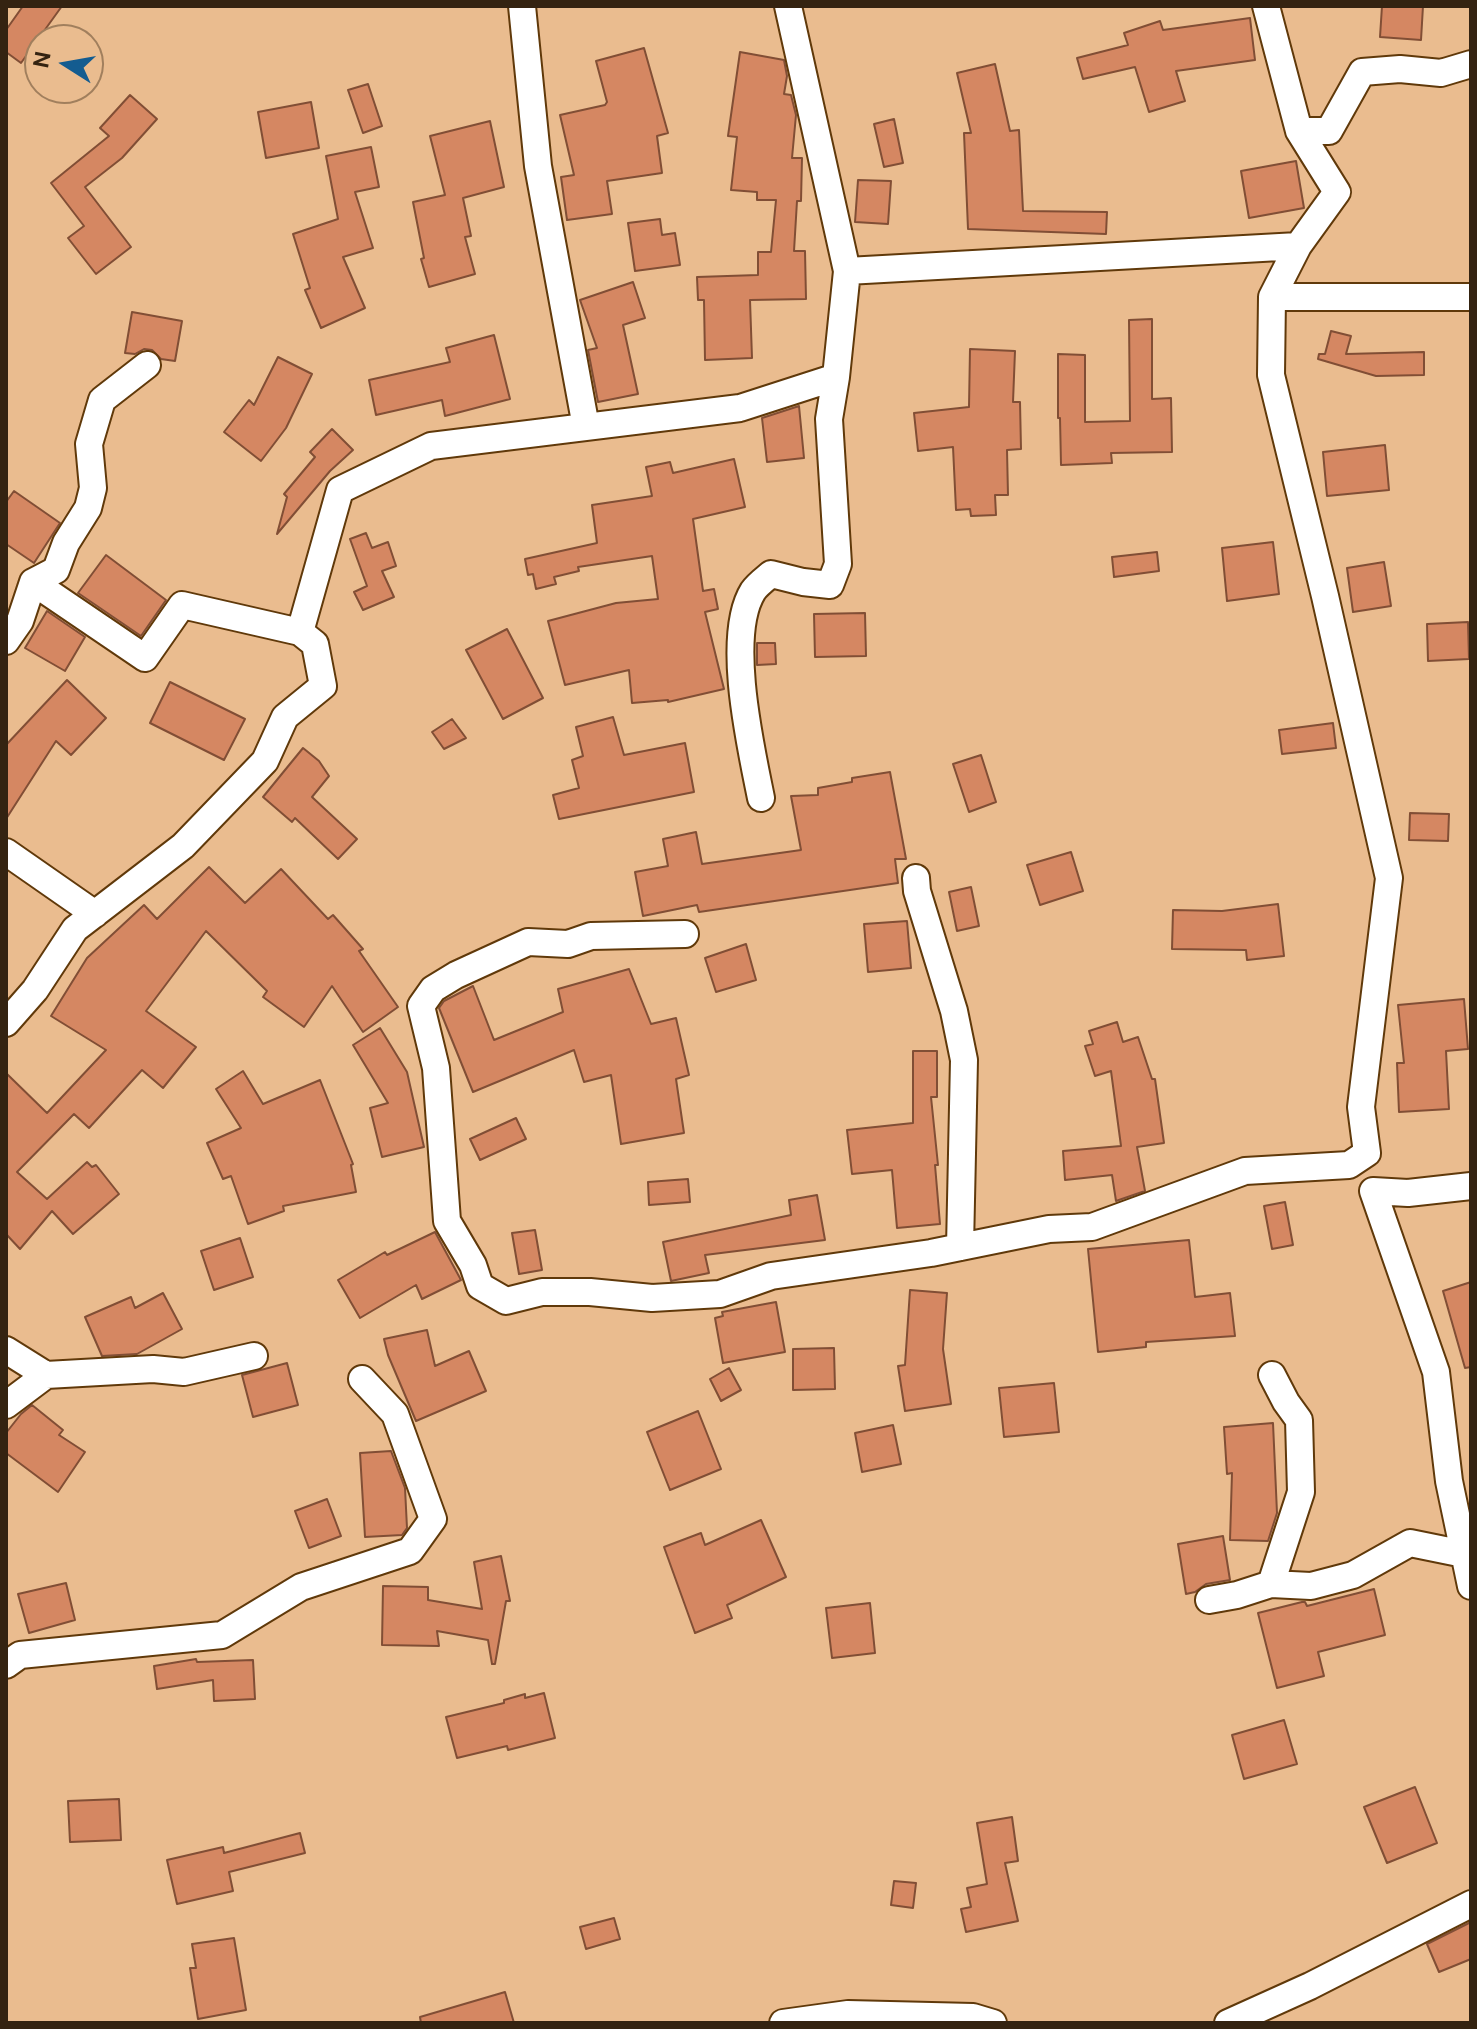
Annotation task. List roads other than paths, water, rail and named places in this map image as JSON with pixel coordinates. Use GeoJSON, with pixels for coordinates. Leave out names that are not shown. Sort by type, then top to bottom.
{"type":"FeatureCollection","features":[{"type":"Feature","properties":{"kind":"street"},"geometry":{"type":"LineString","coordinates":[[522,6],[538,166],[586,427]]}},
{"type":"Feature","properties":{"kind":"street"},"geometry":{"type":"LineString","coordinates":[[761,798],[741,680],[742,624],[753,592],[771,574],[830,585],[838,564],[829,419],[847,271],[788,6]]}},
{"type":"Feature","properties":{"kind":"street"},"geometry":{"type":"LineString","coordinates":[[685,934],[591,936],[568,944],[528,942],[456,975],[433,989],[421,1006],[436,1068],[447,1221],[473,1265],[480,1286],[506,1301],[542,1292],[590,1292],[652,1298],[720,1294],[771,1276],[960,1247],[1049,1229],[1092,1227],[1245,1171],[1349,1165],[1367,1153],[1361,1107],[1389,878],[1271,375],[1272,297],[1298,246],[1337,192],[1299,131],[1266,6]]}},
{"type":"Feature","properties":{"kind":"street"},"geometry":{"type":"LineString","coordinates":[[1299,131],[1329,131],[1362,72],[1400,69],[1441,73],[1471,64]]}},
{"type":"Feature","properties":{"kind":"street"},"geometry":{"type":"LineString","coordinates":[[847,271],[1298,246]]}},
{"type":"Feature","properties":{"kind":"street"},"geometry":{"type":"LineString","coordinates":[[1272,297],[1471,297]]}},
{"type":"Feature","properties":{"kind":"street"},"geometry":{"type":"LineString","coordinates":[[6,641],[20,621],[33,582],[56,570],[66,543],[88,508],[93,488],[89,444],[102,400],[147,365]]}},
{"type":"Feature","properties":{"kind":"street"},"geometry":{"type":"LineString","coordinates":[[300,632],[340,490],[431,446],[740,408],[836,377]]}},
{"type":"Feature","properties":{"kind":"street"},"geometry":{"type":"LineString","coordinates":[[6,1023],[35,990],[75,929],[183,846],[265,761],[285,717],[323,686],[315,644],[300,632],[182,605],[145,658],[33,582]]}},
{"type":"Feature","properties":{"kind":"street"},"geometry":{"type":"LineString","coordinates":[[6,852],[95,914]]}},
{"type":"Feature","properties":{"kind":"street"},"geometry":{"type":"LineString","coordinates":[[916,878],[917,891],[954,1011],[964,1060],[960,1247]]}},
{"type":"Feature","properties":{"kind":"street"},"geometry":{"type":"LineString","coordinates":[[1349,1165],[1373,1191],[1436,1372],[1449,1481],[1471,1586]]}},
{"type":"Feature","properties":{"kind":"street"},"geometry":{"type":"LineString","coordinates":[[1373,1191],[1408,1193],[1471,1186]]}},
{"type":"Feature","properties":{"kind":"street"},"geometry":{"type":"LineString","coordinates":[[6,1350],[46,1375]]}},
{"type":"Feature","properties":{"kind":"street"},"geometry":{"type":"LineString","coordinates":[[6,1405],[46,1375],[153,1369],[184,1372],[254,1356]]}},
{"type":"Feature","properties":{"kind":"street"},"geometry":{"type":"LineString","coordinates":[[1271,1584],[1301,1492],[1299,1420],[1272,1375]]}},
{"type":"Feature","properties":{"kind":"street"},"geometry":{"type":"LineString","coordinates":[[6,1665],[20,1655],[222,1635],[301,1587],[410,1551],[433,1519],[395,1414],[362,1379]]}},
{"type":"Feature","properties":{"kind":"street"},"geometry":{"type":"LineString","coordinates":[[1209,1600],[1271,1584],[1311,1586],[1353,1575],[1410,1543],[1464,1554]]}},
{"type":"Feature","properties":{"kind":"street"},"geometry":{"type":"LineString","coordinates":[[1228,2023],[1310,1986],[1471,1904]]}},
{"type":"Feature","properties":{"kind":"street"},"geometry":{"type":"LineString","coordinates":[[783,2023],[848,2014],[973,2017],[993,2023]]}}]}
